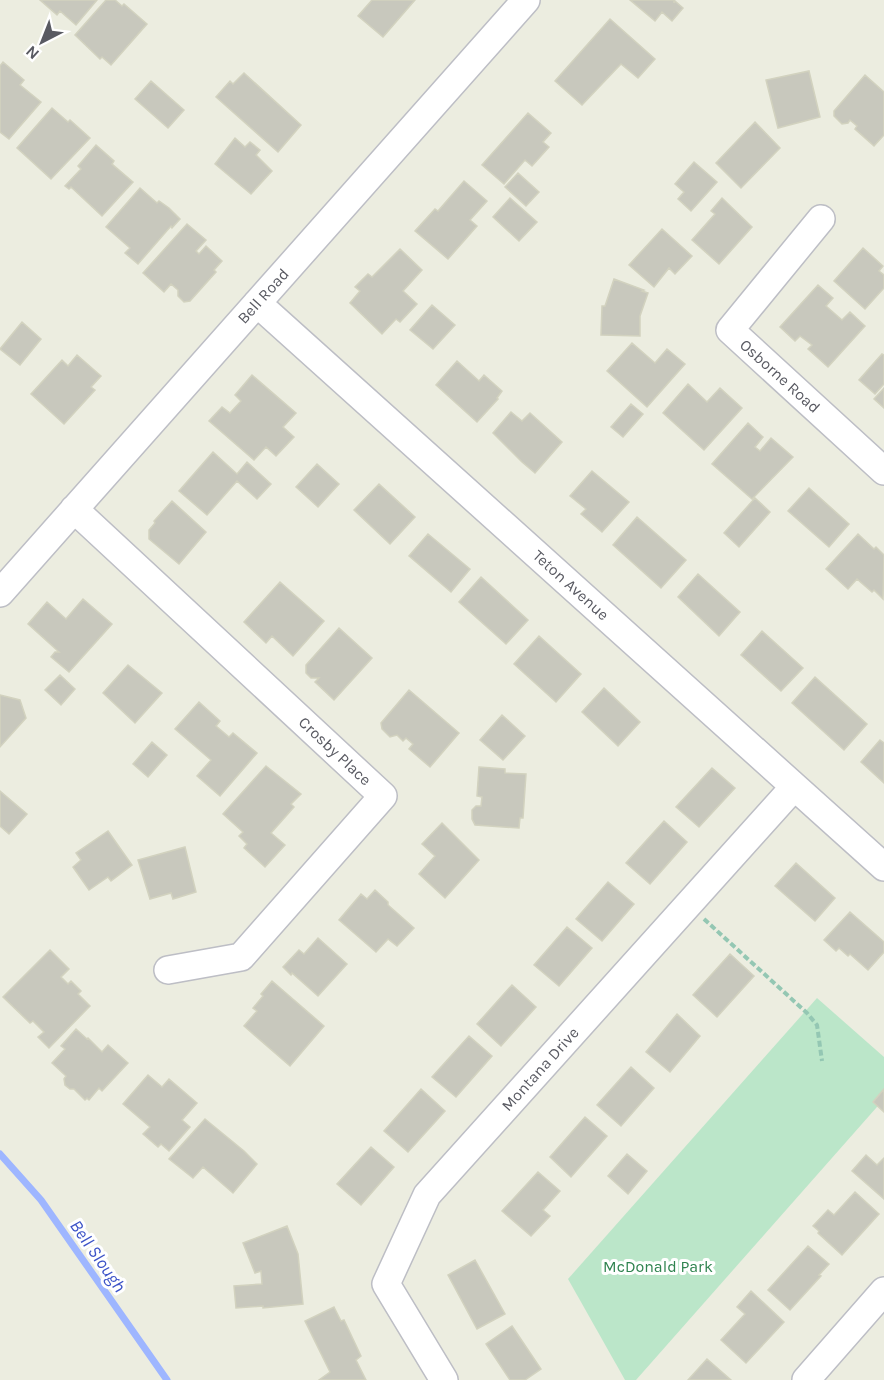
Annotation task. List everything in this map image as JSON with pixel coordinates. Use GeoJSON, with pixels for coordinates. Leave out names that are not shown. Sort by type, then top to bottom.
{"type":"FeatureCollection","features":[{"type":"Feature","properties":{"kind":"street","name":"Bell Road"},"geometry":{"type":"LineString","coordinates":[[0,593],[526,0]]}},
{"type":"Feature","properties":{"kind":"street","name":"Osborne Road"},"geometry":{"type":"LineString","coordinates":[[821,219],[730,330],[884,471]]}},
{"type":"Feature","properties":{"kind":"street","name":"Teton Avenue"},"geometry":{"type":"LineString","coordinates":[[257,303],[884,867]]}},
{"type":"Feature","properties":{"kind":"street","name":"Crosby Place"},"geometry":{"type":"LineString","coordinates":[[74,509],[383,796],[241,957],[168,970]]}},
{"type":"Feature","properties":{"kind":"street","name":"Montana Drive"},"geometry":{"type":"LineString","coordinates":[[444,1380],[386,1284],[427,1195],[794,787]]}},
{"type":"Feature","properties":{"kind":"street"},"geometry":{"type":"LineString","coordinates":[[806,1380],[884,1291]]}},
{"type":"Feature","properties":{"kind":"path"},"geometry":{"type":"LineString","coordinates":[[688,904],[807,1013],[817,1025],[822,1061]]}},
{"type":"Feature","properties":{"kind":"green space","name":"McDonald Park"},"geometry":{"type":"Polygon","coordinates":[[[817,998],[884,1057],[884,1099],[636,1380],[625,1380],[568,1279],[817,998]]]}},
{"type":"Feature","properties":{"kind":"building"},"geometry":{"type":"Polygon","coordinates":[[[40,0],[97,0],[76,25],[60,11],[57,15],[40,0]]]}},
{"type":"Feature","properties":{"kind":"building"},"geometry":{"type":"Polygon","coordinates":[[[106,0],[115,0],[122,6],[124,4],[147,24],[111,65],[102,57],[100,59],[75,35],[106,0]]]}},
{"type":"Feature","properties":{"kind":"building"},"geometry":{"type":"Polygon","coordinates":[[[372,0],[415,0],[383,37],[358,16],[372,0]]]}},
{"type":"Feature","properties":{"kind":"building"},"geometry":{"type":"Polygon","coordinates":[[[630,0],[674,0],[674,3],[675,1],[683,8],[672,21],[662,12],[655,21],[630,0]]]}},
{"type":"Feature","properties":{"kind":"building"},"geometry":{"type":"Polygon","coordinates":[[[610,19],[655,59],[638,78],[621,64],[582,105],[555,81],[610,19]]]}},
{"type":"Feature","properties":{"kind":"building"},"geometry":{"type":"Polygon","coordinates":[[[3,62],[24,80],[20,85],[41,102],[9,139],[0,132],[0,66],[3,62]]]}},
{"type":"Feature","properties":{"kind":"building"},"geometry":{"type":"Polygon","coordinates":[[[809,71],[820,117],[778,128],[766,80],[809,71]]]}},
{"type":"Feature","properties":{"kind":"building"},"geometry":{"type":"Polygon","coordinates":[[[244,73],[301,125],[278,152],[216,97],[230,81],[233,84],[244,73]]]}},
{"type":"Feature","properties":{"kind":"building"},"geometry":{"type":"Polygon","coordinates":[[[865,75],[884,92],[884,135],[874,146],[855,129],[857,126],[850,120],[842,124],[834,116],[834,111],[865,75]]]}},
{"type":"Feature","properties":{"kind":"building"},"geometry":{"type":"Polygon","coordinates":[[[151,81],[184,110],[168,128],[135,99],[151,81]]]}},
{"type":"Feature","properties":{"kind":"building"},"geometry":{"type":"Polygon","coordinates":[[[52,108],[90,138],[51,179],[17,148],[52,108]]]}},
{"type":"Feature","properties":{"kind":"building"},"geometry":{"type":"Polygon","coordinates":[[[528,113],[551,133],[543,142],[549,147],[532,166],[525,160],[504,184],[482,165],[528,113]]]}},
{"type":"Feature","properties":{"kind":"building"},"geometry":{"type":"Polygon","coordinates":[[[755,122],[780,148],[741,188],[716,163],[755,122]]]}},
{"type":"Feature","properties":{"kind":"building"},"geometry":{"type":"Polygon","coordinates":[[[235,138],[245,147],[250,142],[260,150],[256,155],[272,171],[251,194],[215,164],[235,138]]]}},
{"type":"Feature","properties":{"kind":"building"},"geometry":{"type":"Polygon","coordinates":[[[96,145],[114,161],[112,164],[133,182],[102,216],[71,187],[69,189],[65,186],[81,169],[78,166],[96,145]]]}},
{"type":"Feature","properties":{"kind":"building"},"geometry":{"type":"Polygon","coordinates":[[[694,162],[717,182],[691,211],[678,199],[684,192],[675,184],[694,162]]]}},
{"type":"Feature","properties":{"kind":"building"},"geometry":{"type":"Polygon","coordinates":[[[518,173],[539,192],[526,206],[505,187],[518,173]]]}},
{"type":"Feature","properties":{"kind":"building"},"geometry":{"type":"Polygon","coordinates":[[[464,181],[487,201],[470,220],[477,226],[448,259],[415,231],[435,209],[438,211],[464,181]]]}},
{"type":"Feature","properties":{"kind":"building"},"geometry":{"type":"Polygon","coordinates":[[[140,188],[157,203],[159,201],[169,208],[180,219],[172,228],[171,226],[138,264],[125,253],[130,248],[106,227],[140,188]]]}},
{"type":"Feature","properties":{"kind":"building"},"geometry":{"type":"Polygon","coordinates":[[[510,198],[537,222],[519,241],[493,217],[510,198]]]}},
{"type":"Feature","properties":{"kind":"building"},"geometry":{"type":"Polygon","coordinates":[[[722,198],[752,227],[719,264],[692,240],[715,214],[711,211],[722,198]]]}},
{"type":"Feature","properties":{"kind":"building"},"geometry":{"type":"Polygon","coordinates":[[[187,224],[206,240],[196,251],[199,254],[206,246],[222,261],[214,270],[216,272],[190,301],[184,302],[178,296],[178,290],[171,284],[164,292],[143,273],[187,224]]]}},
{"type":"Feature","properties":{"kind":"building"},"geometry":{"type":"Polygon","coordinates":[[[662,229],[692,256],[675,274],[669,268],[654,287],[629,265],[662,229]]]}},
{"type":"Feature","properties":{"kind":"building"},"geometry":{"type":"Polygon","coordinates":[[[863,248],[883,266],[879,271],[884,275],[884,288],[865,309],[834,281],[863,248]]]}},
{"type":"Feature","properties":{"kind":"building"},"geometry":{"type":"Polygon","coordinates":[[[400,249],[422,270],[403,291],[417,304],[400,322],[396,319],[382,334],[350,303],[360,291],[355,287],[368,274],[372,277],[400,249]]]}},
{"type":"Feature","properties":{"kind":"building"},"geometry":{"type":"Polygon","coordinates":[[[614,279],[648,293],[640,316],[640,336],[601,335],[602,306],[605,306],[614,279]]]}},
{"type":"Feature","properties":{"kind":"building"},"geometry":{"type":"Polygon","coordinates":[[[818,285],[833,298],[826,306],[842,320],[850,312],[865,326],[828,367],[808,349],[812,345],[800,336],[795,341],[780,327],[818,285]]]}},
{"type":"Feature","properties":{"kind":"building"},"geometry":{"type":"Polygon","coordinates":[[[432,305],[455,325],[433,349],[410,330],[432,305]]]}},
{"type":"Feature","properties":{"kind":"building"},"geometry":{"type":"Polygon","coordinates":[[[22,322],[41,339],[20,365],[0,349],[22,322]]]}},
{"type":"Feature","properties":{"kind":"building"},"geometry":{"type":"Polygon","coordinates":[[[632,343],[655,363],[667,349],[685,364],[647,407],[607,371],[632,343]]]}},
{"type":"Feature","properties":{"kind":"building"},"geometry":{"type":"Polygon","coordinates":[[[882,354],[884,355],[884,384],[875,394],[859,380],[882,354]]]}},
{"type":"Feature","properties":{"kind":"building"},"geometry":{"type":"Polygon","coordinates":[[[77,355],[101,376],[91,387],[95,390],[64,424],[31,394],[62,360],[68,366],[77,355]]]}},
{"type":"Feature","properties":{"kind":"building"},"geometry":{"type":"Polygon","coordinates":[[[457,361],[479,381],[484,375],[502,391],[498,399],[477,422],[436,385],[457,361]]]}},
{"type":"Feature","properties":{"kind":"building"},"geometry":{"type":"Polygon","coordinates":[[[252,375],[296,413],[283,427],[294,437],[276,456],[266,447],[254,460],[209,421],[222,407],[230,413],[241,401],[235,395],[252,375]]]}},
{"type":"Feature","properties":{"kind":"building"},"geometry":{"type":"Polygon","coordinates":[[[688,384],[707,402],[720,388],[742,408],[704,450],[663,413],[688,384]]]}},
{"type":"Feature","properties":{"kind":"building"},"geometry":{"type":"Polygon","coordinates":[[[884,388],[884,408],[874,399],[884,388]]]}},
{"type":"Feature","properties":{"kind":"building"},"geometry":{"type":"Polygon","coordinates":[[[631,404],[643,414],[623,437],[611,427],[631,404]]]}},
{"type":"Feature","properties":{"kind":"building"},"geometry":{"type":"Polygon","coordinates":[[[511,412],[522,421],[530,413],[562,442],[535,473],[493,433],[511,412]]]}},
{"type":"Feature","properties":{"kind":"building"},"geometry":{"type":"Polygon","coordinates":[[[748,423],[763,437],[755,447],[760,451],[771,438],[793,457],[752,499],[712,464],[748,423]]]}},
{"type":"Feature","properties":{"kind":"building"},"geometry":{"type":"Polygon","coordinates":[[[213,452],[237,474],[247,462],[271,484],[257,499],[237,481],[207,515],[179,491],[213,452]]]}},
{"type":"Feature","properties":{"kind":"building"},"geometry":{"type":"Polygon","coordinates":[[[317,464],[339,484],[318,507],[296,487],[317,464]]]}},
{"type":"Feature","properties":{"kind":"building"},"geometry":{"type":"Polygon","coordinates":[[[592,471],[629,502],[602,532],[581,514],[586,509],[570,496],[592,471]]]}},
{"type":"Feature","properties":{"kind":"building"},"geometry":{"type":"Polygon","coordinates":[[[379,484],[415,517],[390,544],[354,510],[379,484]]]}},
{"type":"Feature","properties":{"kind":"building"},"geometry":{"type":"Polygon","coordinates":[[[809,488],[849,524],[829,547],[788,511],[809,488]]]}},
{"type":"Feature","properties":{"kind":"building"},"geometry":{"type":"Polygon","coordinates":[[[755,498],[770,512],[739,547],[724,533],[755,498]]]}},
{"type":"Feature","properties":{"kind":"building"},"geometry":{"type":"Polygon","coordinates":[[[172,501],[206,532],[179,564],[149,539],[149,530],[155,523],[154,521],[172,501]]]}},
{"type":"Feature","properties":{"kind":"building"},"geometry":{"type":"Polygon","coordinates":[[[637,517],[686,560],[661,588],[613,545],[637,517]]]}},
{"type":"Feature","properties":{"kind":"building"},"geometry":{"type":"Polygon","coordinates":[[[428,534],[470,569],[451,592],[409,556],[428,534]]]}},
{"type":"Feature","properties":{"kind":"building"},"geometry":{"type":"Polygon","coordinates":[[[858,534],[884,555],[883,599],[857,579],[848,589],[826,569],[858,534]]]}},
{"type":"Feature","properties":{"kind":"building"},"geometry":{"type":"Polygon","coordinates":[[[698,574],[740,612],[719,636],[678,597],[698,574]]]}},
{"type":"Feature","properties":{"kind":"building"},"geometry":{"type":"Polygon","coordinates":[[[481,577],[528,620],[506,644],[459,602],[481,577]]]}},
{"type":"Feature","properties":{"kind":"building"},"geometry":{"type":"Polygon","coordinates":[[[280,582],[324,621],[293,656],[272,636],[266,643],[244,622],[280,582]]]}},
{"type":"Feature","properties":{"kind":"building"},"geometry":{"type":"Polygon","coordinates":[[[83,599],[112,624],[69,672],[51,657],[55,652],[59,652],[28,624],[47,602],[66,619],[83,599]]]}},
{"type":"Feature","properties":{"kind":"building"},"geometry":{"type":"Polygon","coordinates":[[[339,628],[372,658],[334,700],[315,682],[319,678],[311,678],[306,673],[306,665],[339,628]]]}},
{"type":"Feature","properties":{"kind":"building"},"geometry":{"type":"Polygon","coordinates":[[[762,631],[803,668],[781,691],[741,655],[762,631]]]}},
{"type":"Feature","properties":{"kind":"building"},"geometry":{"type":"Polygon","coordinates":[[[539,636],[581,674],[556,702],[514,664],[539,636]]]}},
{"type":"Feature","properties":{"kind":"building"},"geometry":{"type":"Polygon","coordinates":[[[128,665],[162,693],[135,723],[103,693],[128,665]]]}},
{"type":"Feature","properties":{"kind":"building"},"geometry":{"type":"Polygon","coordinates":[[[60,675],[75,689],[61,705],[45,690],[60,675]]]}},
{"type":"Feature","properties":{"kind":"building"},"geometry":{"type":"Polygon","coordinates":[[[815,677],[867,724],[844,750],[792,703],[815,677]]]}},
{"type":"Feature","properties":{"kind":"building"},"geometry":{"type":"Polygon","coordinates":[[[604,688],[640,722],[618,746],[582,712],[604,688]]]}},
{"type":"Feature","properties":{"kind":"building"},"geometry":{"type":"Polygon","coordinates":[[[409,690],[459,733],[430,767],[409,749],[413,744],[406,738],[403,741],[397,735],[390,737],[382,729],[381,723],[409,690]]]}},
{"type":"Feature","properties":{"kind":"building"},"geometry":{"type":"Polygon","coordinates":[[[0,695],[20,700],[26,718],[0,747],[0,695]]]}},
{"type":"Feature","properties":{"kind":"building"},"geometry":{"type":"Polygon","coordinates":[[[199,702],[220,721],[216,726],[229,737],[233,733],[257,753],[220,796],[197,776],[211,760],[175,729],[199,702]]]}},
{"type":"Feature","properties":{"kind":"building"},"geometry":{"type":"Polygon","coordinates":[[[502,715],[525,736],[503,760],[480,740],[502,715]]]}},
{"type":"Feature","properties":{"kind":"building"},"geometry":{"type":"Polygon","coordinates":[[[880,740],[884,743],[884,783],[861,762],[880,740]]]}},
{"type":"Feature","properties":{"kind":"building"},"geometry":{"type":"Polygon","coordinates":[[[152,742],[167,755],[148,777],[133,764],[152,742]]]}},
{"type":"Feature","properties":{"kind":"building"},"geometry":{"type":"Polygon","coordinates":[[[266,766],[301,794],[291,804],[294,807],[271,833],[285,845],[265,867],[244,848],[247,844],[239,836],[243,832],[223,814],[266,766]]]}},
{"type":"Feature","properties":{"kind":"building"},"geometry":{"type":"Polygon","coordinates":[[[479,767],[505,769],[505,773],[526,774],[523,818],[520,818],[519,828],[475,825],[472,810],[476,806],[481,806],[482,797],[477,796],[479,767]]]}},
{"type":"Feature","properties":{"kind":"building"},"geometry":{"type":"Polygon","coordinates":[[[712,768],[735,788],[699,827],[676,807],[712,768]]]}},
{"type":"Feature","properties":{"kind":"building"},"geometry":{"type":"Polygon","coordinates":[[[0,791],[27,814],[9,834],[0,826],[0,791]]]}},
{"type":"Feature","properties":{"kind":"building"},"geometry":{"type":"Polygon","coordinates":[[[664,821],[687,842],[650,884],[626,863],[664,821]]]}},
{"type":"Feature","properties":{"kind":"building"},"geometry":{"type":"Polygon","coordinates":[[[442,823],[479,860],[445,898],[419,874],[435,856],[422,844],[442,823]]]}},
{"type":"Feature","properties":{"kind":"building"},"geometry":{"type":"Polygon","coordinates":[[[108,831],[132,865],[111,881],[108,877],[89,890],[73,867],[81,860],[76,853],[108,831]]]}},
{"type":"Feature","properties":{"kind":"building"},"geometry":{"type":"Polygon","coordinates":[[[185,847],[196,892],[173,899],[171,893],[150,899],[138,860],[185,847]]]}},
{"type":"Feature","properties":{"kind":"building"},"geometry":{"type":"Polygon","coordinates":[[[796,863],[835,898],[815,921],[775,886],[796,863]]]}},
{"type":"Feature","properties":{"kind":"building"},"geometry":{"type":"Polygon","coordinates":[[[608,882],[634,904],[602,941],[576,919],[608,882]]]}},
{"type":"Feature","properties":{"kind":"building"},"geometry":{"type":"Polygon","coordinates":[[[375,890],[414,928],[397,946],[388,939],[376,952],[339,920],[361,894],[367,899],[375,890]]]}},
{"type":"Feature","properties":{"kind":"building"},"geometry":{"type":"Polygon","coordinates":[[[850,912],[884,942],[884,952],[868,970],[850,954],[848,956],[839,948],[836,951],[824,940],[850,912]]]}},
{"type":"Feature","properties":{"kind":"building"},"geometry":{"type":"Polygon","coordinates":[[[567,927],[592,948],[559,986],[534,965],[567,927]]]}},
{"type":"Feature","properties":{"kind":"building"},"geometry":{"type":"Polygon","coordinates":[[[318,938],[347,964],[318,996],[283,967],[299,950],[304,954],[318,938]]]}},
{"type":"Feature","properties":{"kind":"building"},"geometry":{"type":"Polygon","coordinates":[[[50,950],[69,969],[61,977],[68,984],[71,981],[81,991],[78,994],[90,1006],[49,1048],[38,1037],[44,1032],[33,1021],[30,1023],[3,997],[50,950]]]}},
{"type":"Feature","properties":{"kind":"building"},"geometry":{"type":"Polygon","coordinates":[[[730,954],[754,976],[717,1017],[693,995],[730,954]]]}},
{"type":"Feature","properties":{"kind":"building"},"geometry":{"type":"Polygon","coordinates":[[[272,981],[324,1026],[290,1066],[244,1026],[257,1011],[253,1008],[272,981]]]}},
{"type":"Feature","properties":{"kind":"building"},"geometry":{"type":"Polygon","coordinates":[[[512,985],[536,1007],[501,1046],[477,1024],[512,985]]]}},
{"type":"Feature","properties":{"kind":"building"},"geometry":{"type":"Polygon","coordinates":[[[677,1014],[700,1036],[670,1072],[646,1052],[677,1014]]]}},
{"type":"Feature","properties":{"kind":"building"},"geometry":{"type":"Polygon","coordinates":[[[76,1029],[102,1052],[108,1045],[128,1063],[102,1091],[99,1088],[89,1100],[87,1098],[85,1100],[74,1089],[65,1085],[66,1076],[52,1063],[65,1049],[61,1046],[76,1029]]]}},
{"type":"Feature","properties":{"kind":"building"},"geometry":{"type":"Polygon","coordinates":[[[469,1036],[492,1056],[456,1097],[432,1077],[469,1036]]]}},
{"type":"Feature","properties":{"kind":"building"},"geometry":{"type":"Polygon","coordinates":[[[631,1067],[654,1088],[621,1126],[597,1105],[631,1067]]]}},
{"type":"Feature","properties":{"kind":"building"},"geometry":{"type":"Polygon","coordinates":[[[148,1075],[162,1087],[169,1079],[197,1103],[182,1120],[190,1127],[169,1151],[161,1144],[158,1147],[143,1134],[150,1127],[123,1104],[148,1075]]]}},
{"type":"Feature","properties":{"kind":"building"},"geometry":{"type":"Polygon","coordinates":[[[421,1089],[445,1111],[408,1152],[384,1131],[421,1089]]]}},
{"type":"Feature","properties":{"kind":"building"},"geometry":{"type":"Polygon","coordinates":[[[884,1089],[884,1112],[873,1102],[884,1089]]]}},
{"type":"Feature","properties":{"kind":"building"},"geometry":{"type":"Polygon","coordinates":[[[585,1117],[607,1136],[571,1177],[550,1157],[585,1117]]]}},
{"type":"Feature","properties":{"kind":"building"},"geometry":{"type":"Polygon","coordinates":[[[205,1119],[257,1164],[233,1193],[203,1167],[193,1178],[169,1159],[205,1119]]]}},
{"type":"Feature","properties":{"kind":"building"},"geometry":{"type":"Polygon","coordinates":[[[371,1147],[394,1167],[361,1205],[337,1184],[371,1147]]]}},
{"type":"Feature","properties":{"kind":"building"},"geometry":{"type":"Polygon","coordinates":[[[627,1154],[647,1171],[628,1194],[608,1176],[627,1154]]]}},
{"type":"Feature","properties":{"kind":"building"},"geometry":{"type":"Polygon","coordinates":[[[866,1155],[877,1165],[884,1158],[884,1199],[852,1171],[866,1155]]]}},
{"type":"Feature","properties":{"kind":"building"},"geometry":{"type":"Polygon","coordinates":[[[538,1172],[560,1191],[543,1210],[550,1216],[531,1236],[502,1211],[538,1172]]]}},
{"type":"Feature","properties":{"kind":"building"},"geometry":{"type":"Polygon","coordinates":[[[855,1192],[879,1214],[842,1255],[813,1226],[828,1210],[834,1215],[855,1192]]]}},
{"type":"Feature","properties":{"kind":"building"},"geometry":{"type":"Polygon","coordinates":[[[287,1226],[298,1254],[303,1304],[236,1308],[234,1286],[262,1284],[261,1271],[255,1273],[243,1243],[287,1226]]]}},
{"type":"Feature","properties":{"kind":"building"},"geometry":{"type":"Polygon","coordinates":[[[808,1246],[829,1264],[790,1310],[768,1290],[808,1246]]]}},
{"type":"Feature","properties":{"kind":"building"},"geometry":{"type":"Polygon","coordinates":[[[475,1260],[505,1314],[477,1329],[448,1275],[475,1260]]]}},
{"type":"Feature","properties":{"kind":"building"},"geometry":{"type":"Polygon","coordinates":[[[751,1291],[784,1322],[746,1363],[721,1340],[745,1314],[737,1307],[751,1291]]]}},
{"type":"Feature","properties":{"kind":"building"},"geometry":{"type":"Polygon","coordinates":[[[334,1307],[341,1321],[344,1320],[361,1356],[356,1360],[366,1380],[319,1380],[330,1372],[305,1321],[334,1307]]]}},
{"type":"Feature","properties":{"kind":"building"},"geometry":{"type":"Polygon","coordinates":[[[512,1326],[541,1369],[525,1380],[510,1380],[486,1344],[512,1326]]]}},
{"type":"Feature","properties":{"kind":"building"},"geometry":{"type":"Polygon","coordinates":[[[707,1359],[731,1380],[688,1380],[707,1359]]]}},
{"type":"Feature","properties":{"kind":"waterway","name":"Bell Slough"},"geometry":{"type":"LineString","coordinates":[[0,1154],[41,1200],[167,1380]]}}]}
